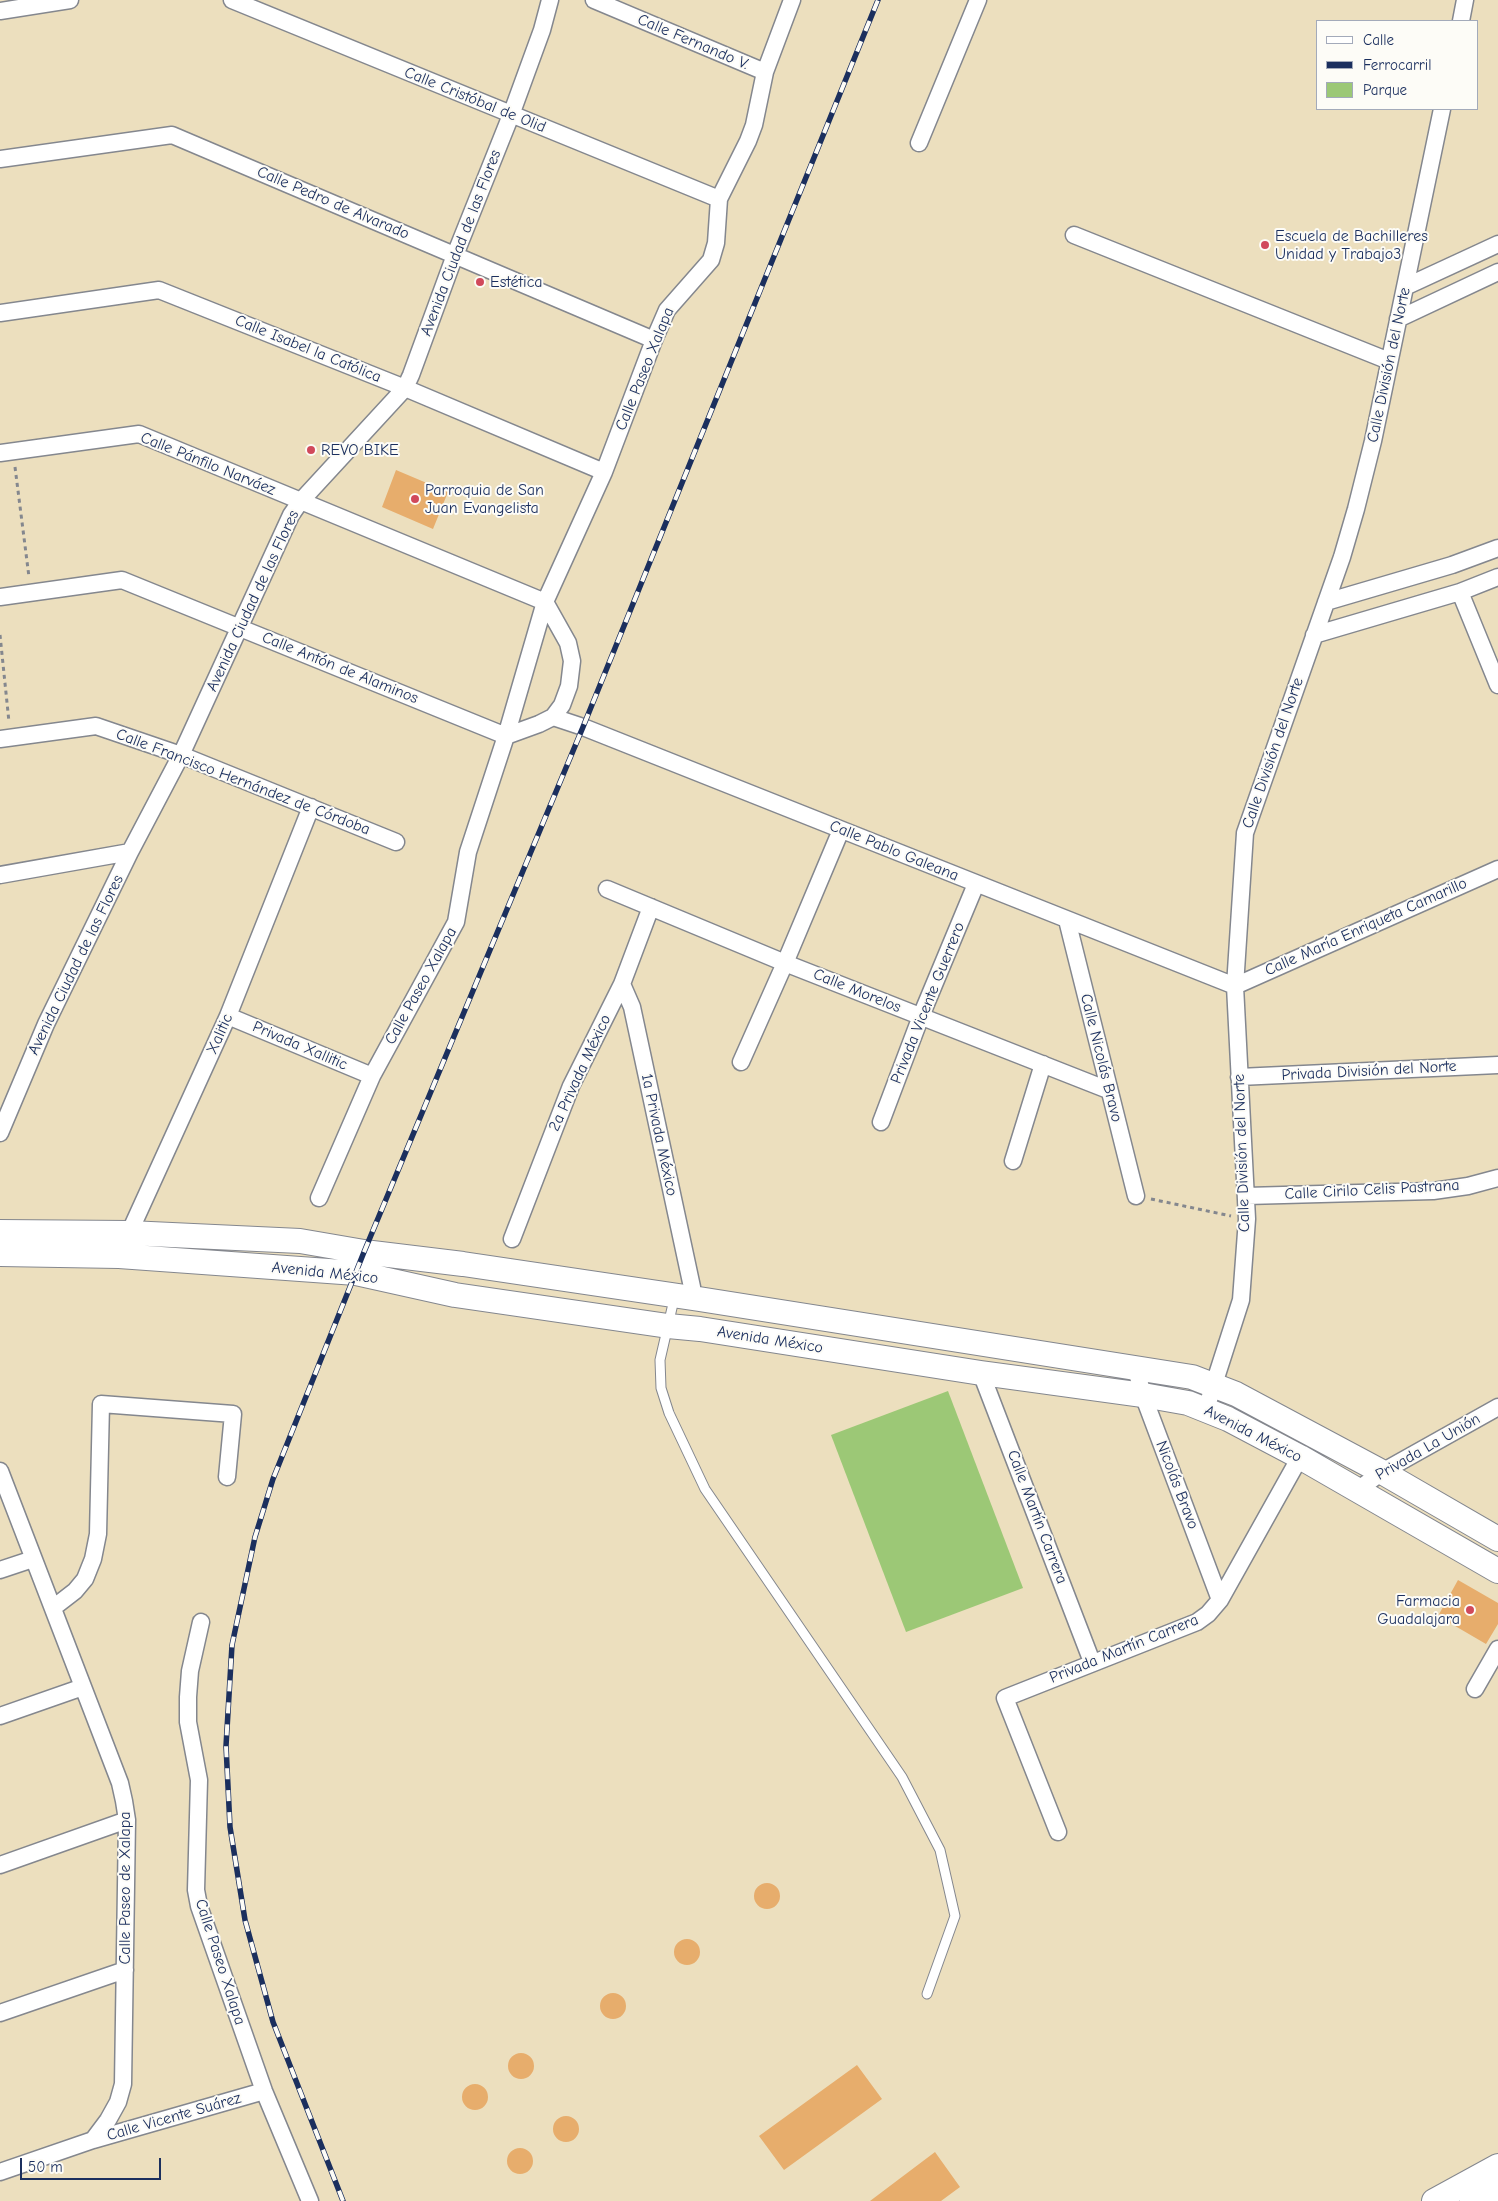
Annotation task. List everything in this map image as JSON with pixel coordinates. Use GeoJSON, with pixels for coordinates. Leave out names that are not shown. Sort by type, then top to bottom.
{"type":"FeatureCollection","features":[{"type":"Feature","properties":{"kind":"highway"},"geometry":{"type":"LineString","coordinates":[[1474,2201],[1498,2187]]}},
{"type":"Feature","properties":{"kind":"main road","name":"Avenida México"},"geometry":{"type":"LineString","coordinates":[[0,1232],[129,1233],[300,1241],[364,1252],[684,1291],[1192,1378],[1214,1384],[1236,1394],[1495,1534]]}},
{"type":"Feature","properties":{"kind":"main road","name":"Avenida México"},"geometry":{"type":"LineString","coordinates":[[0,1254],[119,1256],[356,1274],[456,1295],[700,1329],[981,1373],[1143,1395],[1206,1409],[1359,1489],[1498,1571]]}},
{"type":"Feature","properties":{"kind":"main road"},"geometry":{"type":"LineString","coordinates":[[456,1295],[463,1264]]}},
{"type":"Feature","properties":{"kind":"main road"},"geometry":{"type":"LineString","coordinates":[[1434,2201],[1498,2166]]}},
{"type":"Feature","properties":{"kind":"street"},"geometry":{"type":"LineString","coordinates":[[0,11],[70,0]]}},
{"type":"Feature","properties":{"kind":"street","name":"Calle Cristóbal de Olid"},"geometry":{"type":"LineString","coordinates":[[232,0],[719,199]]}},
{"type":"Feature","properties":{"kind":"street","name":"Avenida Ciudad de las Flores"},"geometry":{"type":"LineString","coordinates":[[0,1133],[46,1024],[130,852],[182,755],[291,516],[300,502],[405,388],[511,114],[542,30],[550,0]]}},
{"type":"Feature","properties":{"kind":"street","name":"Calle Fernando V."},"geometry":{"type":"LineString","coordinates":[[594,0],[765,72]]}},
{"type":"Feature","properties":{"kind":"street","name":"Calle Paseo Xalapa"},"geometry":{"type":"LineString","coordinates":[[319,1198],[372,1076],[456,922],[468,852],[506,736],[545,602],[604,472],[667,310],[711,260],[716,243],[719,199],[754,125],[765,72],[792,0]]}},
{"type":"Feature","properties":{"kind":"street"},"geometry":{"type":"LineString","coordinates":[[919,142],[978,0]]}},
{"type":"Feature","properties":{"kind":"street"},"geometry":{"type":"LineString","coordinates":[[1461,20],[1465,0]]}},
{"type":"Feature","properties":{"kind":"street","name":"Calle División del Norte"},"geometry":{"type":"LineString","coordinates":[[1206,1409],[1241,1300],[1247,1219],[1235,986],[1245,834],[1326,602],[1356,509],[1442,110]]}},
{"type":"Feature","properties":{"kind":"street","name":"Calle Pedro de Alvarado"},"geometry":{"type":"LineString","coordinates":[[0,159],[172,135],[654,340]]}},
{"type":"Feature","properties":{"kind":"street"},"geometry":{"type":"LineString","coordinates":[[1074,235],[1389,361]]}},
{"type":"Feature","properties":{"kind":"street"},"geometry":{"type":"LineString","coordinates":[[1405,287],[1498,244]]}},
{"type":"Feature","properties":{"kind":"street"},"geometry":{"type":"LineString","coordinates":[[1398,319],[1498,272]]}},
{"type":"Feature","properties":{"kind":"street","name":"Calle Isabel la Católica"},"geometry":{"type":"LineString","coordinates":[[0,313],[159,290],[405,388],[604,472]]}},
{"type":"Feature","properties":{"kind":"street","name":"Calle Pánfilo Narváez"},"geometry":{"type":"LineString","coordinates":[[8,452],[140,434],[300,502],[545,602]]}},
{"type":"Feature","properties":{"kind":"street"},"geometry":{"type":"LineString","coordinates":[[1326,602],[1452,566],[1498,548]]}},
{"type":"Feature","properties":{"kind":"street"},"geometry":{"type":"LineString","coordinates":[[1314,635],[1460,592],[1498,578]]}},
{"type":"Feature","properties":{"kind":"street","name":"Calle Antón de Alaminos"},"geometry":{"type":"LineString","coordinates":[[0,597],[122,580],[241,626],[506,736]]}},
{"type":"Feature","properties":{"kind":"street"},"geometry":{"type":"LineString","coordinates":[[1460,592],[1498,685]]}},
{"type":"Feature","properties":{"kind":"street"},"geometry":{"type":"LineString","coordinates":[[506,736],[539,724],[553,716],[562,705],[569,686],[572,660],[568,643],[545,602]]}},
{"type":"Feature","properties":{"kind":"street","name":"Calle Pablo Galeana"},"geometry":{"type":"LineString","coordinates":[[553,716],[583,726],[1235,986]]}},
{"type":"Feature","properties":{"kind":"street","name":"Calle Francisco Hernández de Córdoba"},"geometry":{"type":"LineString","coordinates":[[6,739],[96,726],[182,755],[396,842]]}},
{"type":"Feature","properties":{"kind":"street","name":"Xalitic"},"geometry":{"type":"LineString","coordinates":[[119,1256],[228,1016],[310,807]]}},
{"type":"Feature","properties":{"kind":"street"},"geometry":{"type":"LineString","coordinates":[[740,1062],[786,963],[841,830]]}},
{"type":"Feature","properties":{"kind":"street"},"geometry":{"type":"LineString","coordinates":[[0,875],[130,852]]}},
{"type":"Feature","properties":{"kind":"street","name":"Calle María Enriqueta Camarillo"},"geometry":{"type":"LineString","coordinates":[[1235,986],[1498,869]]}},
{"type":"Feature","properties":{"kind":"street","name":"Privada Vicente Guerrero"},"geometry":{"type":"LineString","coordinates":[[881,1122],[921,1016],[976,884]]}},
{"type":"Feature","properties":{"kind":"street","name":"Calle Morelos"},"geometry":{"type":"LineString","coordinates":[[607,889],[786,963],[1108,1090]]}},
{"type":"Feature","properties":{"kind":"street","name":"2a Privada México"},"geometry":{"type":"LineString","coordinates":[[512,1240],[547,1144],[571,1086],[622,984],[651,907]]}},
{"type":"Feature","properties":{"kind":"street","name":"Calle Nicolás Bravo"},"geometry":{"type":"LineString","coordinates":[[1067,920],[1136,1196]]}},
{"type":"Feature","properties":{"kind":"street","name":"1a Privada México"},"geometry":{"type":"LineString","coordinates":[[622,984],[632,1007],[684,1291]]}},
{"type":"Feature","properties":{"kind":"street","name":"Privada Xallitic"},"geometry":{"type":"LineString","coordinates":[[228,1016],[372,1076]]}},
{"type":"Feature","properties":{"kind":"street"},"geometry":{"type":"LineString","coordinates":[[1012,1161],[1043,1064]]}},
{"type":"Feature","properties":{"kind":"street","name":"Privada División del Norte"},"geometry":{"type":"LineString","coordinates":[[1240,1077],[1498,1065]]}},
{"type":"Feature","properties":{"kind":"street","name":"Calle Cirilo Celis Pastrana"},"geometry":{"type":"LineString","coordinates":[[1246,1196],[1433,1191],[1468,1186],[1498,1178]]}},
{"type":"Feature","properties":{"kind":"street","name":"Nicolás Bravo"},"geometry":{"type":"LineString","coordinates":[[1136,1369],[1143,1395],[1220,1600]]}},
{"type":"Feature","properties":{"kind":"street","name":"Calle Martín Carrera"},"geometry":{"type":"LineString","coordinates":[[981,1373],[1092,1662]]}},
{"type":"Feature","properties":{"kind":"street"},"geometry":{"type":"LineString","coordinates":[[53,1608],[75,1591],[85,1578],[93,1559],[98,1534],[101,1404],[233,1414],[227,1477]]}},
{"type":"Feature","properties":{"kind":"street","name":"Privada La Unión"},"geometry":{"type":"LineString","coordinates":[[1359,1489],[1382,1472],[1498,1407]]}},
{"type":"Feature","properties":{"kind":"street","name":"Privada Martín Carrera"},"geometry":{"type":"LineString","coordinates":[[1058,1832],[1005,1698],[1197,1622],[1208,1614],[1220,1600],[1300,1457]]}},
{"type":"Feature","properties":{"kind":"street","name":"Calle Paseo de Xalapa"},"geometry":{"type":"LineString","coordinates":[[0,1471],[120,1783],[127,1820],[123,2084],[114,2108],[93,2140]]}},
{"type":"Feature","properties":{"kind":"street"},"geometry":{"type":"LineString","coordinates":[[0,1570],[33,1559]]}},
{"type":"Feature","properties":{"kind":"street","name":"Calle Paseo Xalapa"},"geometry":{"type":"LineString","coordinates":[[201,1622],[190,1671],[188,1697],[188,1722],[199,1780],[196,1890],[199,1906],[264,2091],[310,2201]]}},
{"type":"Feature","properties":{"kind":"street"},"geometry":{"type":"LineString","coordinates":[[1475,1689],[1498,1648]]}},
{"type":"Feature","properties":{"kind":"street"},"geometry":{"type":"LineString","coordinates":[[0,1716],[83,1687]]}},
{"type":"Feature","properties":{"kind":"street"},"geometry":{"type":"LineString","coordinates":[[0,1865],[127,1820]]}},
{"type":"Feature","properties":{"kind":"street"},"geometry":{"type":"LineString","coordinates":[[0,2014],[125,1970]]}},
{"type":"Feature","properties":{"kind":"street","name":"Calle Vicente Suárez"},"geometry":{"type":"LineString","coordinates":[[0,2172],[93,2140],[264,2091]]}},
{"type":"Feature","properties":{"kind":"lane"},"geometry":{"type":"LineString","coordinates":[[684,1291],[668,1326],[660,1360],[661,1388],[669,1413],[705,1489],[902,1777],[940,1850],[955,1916],[927,1994]]}},
{"type":"Feature","properties":{"kind":"path"},"geometry":{"type":"LineString","coordinates":[[8,452],[15,466],[31,593]]}},
{"type":"Feature","properties":{"kind":"path"},"geometry":{"type":"LineString","coordinates":[[0,635],[6,739]]}},
{"type":"Feature","properties":{"kind":"path"},"geometry":{"type":"LineString","coordinates":[[1136,1196],[1247,1219]]}},
{"type":"Feature","properties":{"kind":"green space"},"geometry":{"type":"Polygon","coordinates":[[[948,1391],[1023,1588],[906,1632],[831,1435],[948,1391]]]}},
{"type":"Feature","properties":{"kind":"building","name":"Parroquia de San Juan Evangelista"},"geometry":{"type":"Polygon","coordinates":[[[396,470],[448,492],[433,529],[382,507],[396,470]]]}},
{"type":"Feature","properties":{"kind":"building","name":"Farmacia Guadalajara"},"geometry":{"type":"Polygon","coordinates":[[[1458,1580],[1498,1603],[1498,1624],[1486,1644],[1438,1616],[1458,1580]]]}},
{"type":"Feature","properties":{"kind":"building"},"geometry":{"type":"Polygon","coordinates":[[[767,1883],[776,1887],[780,1896],[776,1905],[767,1909],[758,1905],[754,1896],[758,1887],[767,1883]]]}},
{"type":"Feature","properties":{"kind":"building"},"geometry":{"type":"Polygon","coordinates":[[[687,1939],[696,1943],[700,1952],[696,1961],[687,1965],[678,1961],[674,1952],[678,1943],[687,1939]]]}},
{"type":"Feature","properties":{"kind":"building"},"geometry":{"type":"Polygon","coordinates":[[[613,1993],[622,1997],[626,2006],[622,2015],[613,2019],[604,2015],[600,2006],[604,1997],[613,1993]]]}},
{"type":"Feature","properties":{"kind":"building"},"geometry":{"type":"Polygon","coordinates":[[[521,2053],[530,2057],[534,2066],[530,2075],[521,2079],[512,2075],[508,2066],[512,2057],[521,2053]]]}},
{"type":"Feature","properties":{"kind":"building"},"geometry":{"type":"Polygon","coordinates":[[[857,2065],[882,2099],[784,2170],[759,2136],[857,2065]]]}},
{"type":"Feature","properties":{"kind":"building"},"geometry":{"type":"Polygon","coordinates":[[[475,2084],[484,2088],[488,2097],[484,2106],[475,2110],[466,2106],[462,2097],[466,2088],[475,2084]]]}},
{"type":"Feature","properties":{"kind":"building"},"geometry":{"type":"Polygon","coordinates":[[[566,2116],[575,2120],[579,2129],[575,2138],[566,2142],[557,2138],[553,2129],[557,2120],[566,2116]]]}},
{"type":"Feature","properties":{"kind":"building"},"geometry":{"type":"Polygon","coordinates":[[[520,2148],[529,2152],[533,2161],[529,2170],[520,2174],[511,2170],[507,2161],[511,2152],[520,2148]]]}},
{"type":"Feature","properties":{"kind":"building"},"geometry":{"type":"Polygon","coordinates":[[[935,2152],[960,2187],[941,2201],[870,2201],[935,2152]]]}},
{"type":"Feature","properties":{"kind":"railway"},"geometry":{"type":"LineString","coordinates":[[343,2201],[273,2022],[245,1920],[230,1827],[226,1746],[232,1645],[255,1537],[273,1479],[364,1252],[583,727],[878,0]]}},
{"type":"Feature","properties":{"kind":"place","name":"Escuela de Bachilleres Unidad y Trabajo3"},"geometry":{"type":"Point","coordinates":[1265,245]}},
{"type":"Feature","properties":{"kind":"place","name":"Estética"},"geometry":{"type":"Point","coordinates":[480,282]}},
{"type":"Feature","properties":{"kind":"place","name":"REVO BIKE"},"geometry":{"type":"Point","coordinates":[311,450]}},
{"type":"Feature","properties":{"kind":"place","name":"Parroquia de San Juan Evangelista"},"geometry":{"type":"Point","coordinates":[415,499]}},
{"type":"Feature","properties":{"kind":"place","name":"Farmacia Guadalajara"},"geometry":{"type":"Point","coordinates":[1470,1610]}}]}
